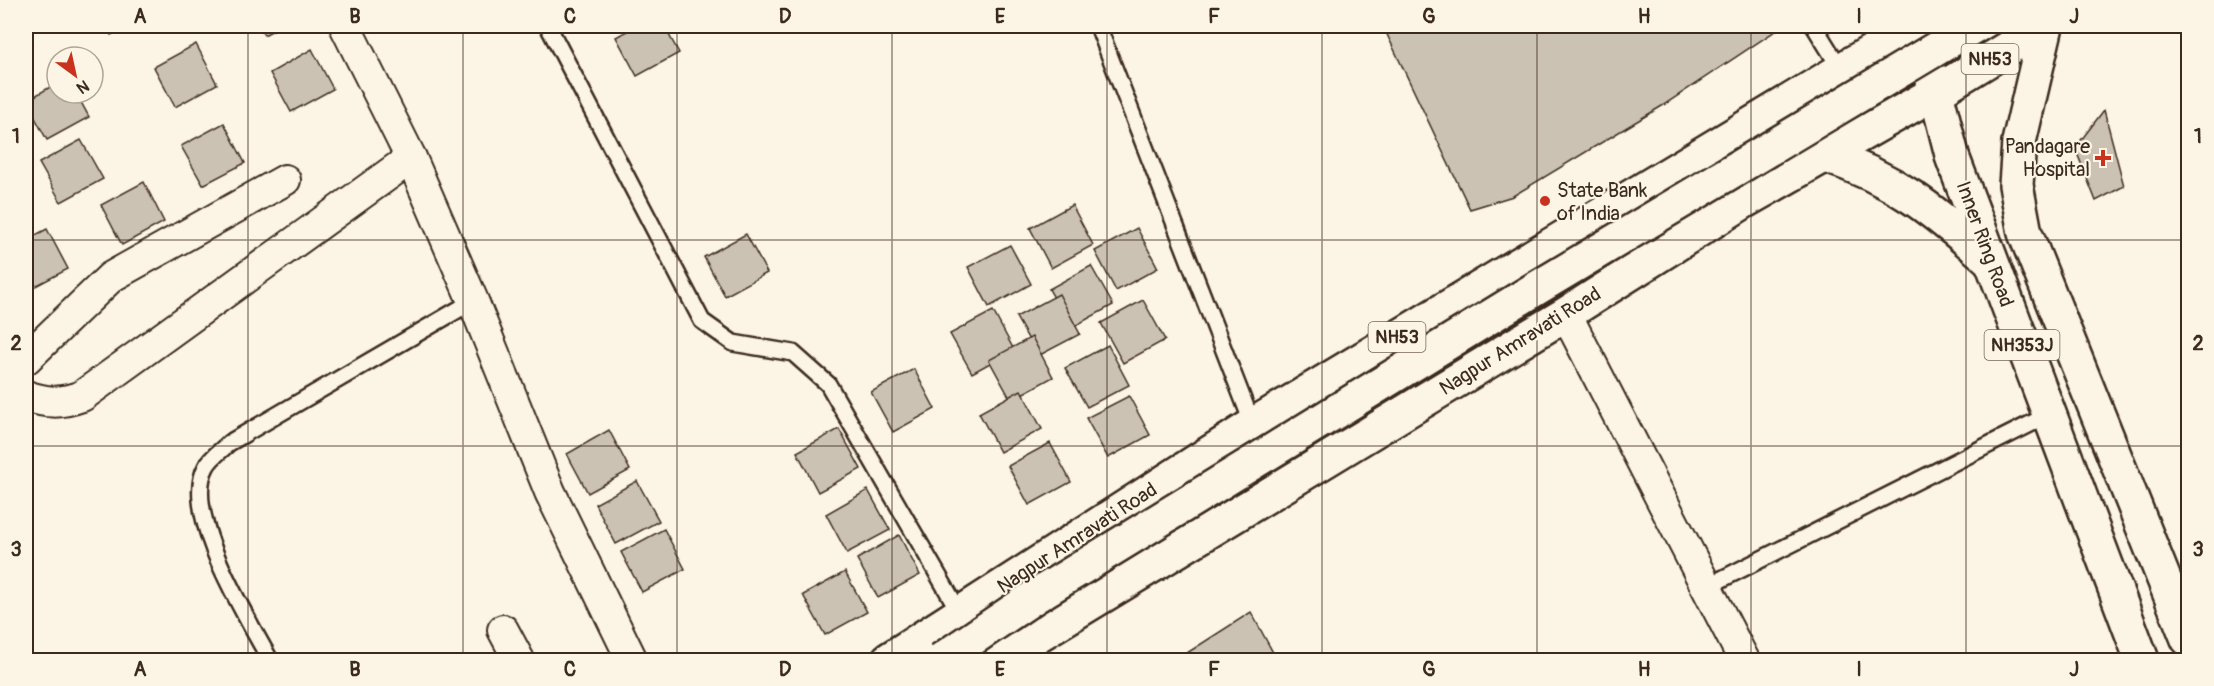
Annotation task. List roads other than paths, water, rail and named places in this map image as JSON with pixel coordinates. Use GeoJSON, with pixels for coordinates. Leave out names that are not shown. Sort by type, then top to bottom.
{"type":"FeatureCollection","features":[{"type":"Feature","properties":{"kind":"main road","name":"Nagpur Amravati Road"},"geometry":{"type":"LineString","coordinates":[[888,660],[1253,424],[1913,26]]}},
{"type":"Feature","properties":{"kind":"main road","name":"Inner Ring Road"},"geometry":{"type":"LineString","coordinates":[[1913,26],[1936,92],[1953,159],[2142,660]]}},
{"type":"Feature","properties":{"kind":"main road"},"geometry":{"type":"LineString","coordinates":[[942,660],[1034,597],[1296,436],[1974,26]]}},
{"type":"Feature","properties":{"kind":"main road","name":"Nagpur Amravati Road"},"geometry":{"type":"LineString","coordinates":[[997,660],[1566,314],[1743,202],[1936,92],[2045,26]]}},
{"type":"Feature","properties":{"kind":"main road","name":"Inner Ring Road"},"geometry":{"type":"LineString","coordinates":[[2045,26],[2019,142],[2016,185],[2025,233],[2188,639]]}},
{"type":"Feature","properties":{"kind":"main road"},"geometry":{"type":"LineString","coordinates":[[1824,155],[1865,169],[1903,189],[1991,260]]}},
{"type":"Feature","properties":{"kind":"street"},"geometry":{"type":"LineString","coordinates":[[345,26],[411,158],[474,301],[550,492],[632,660]]}},
{"type":"Feature","properties":{"kind":"street"},"geometry":{"type":"LineString","coordinates":[[26,396],[47,403],[64,403],[81,396],[411,158]]}},
{"type":"Feature","properties":{"kind":"street"},"geometry":{"type":"LineString","coordinates":[[27,355],[111,277],[285,180]]}},
{"type":"Feature","properties":{"kind":"street"},"geometry":{"type":"LineString","coordinates":[[1566,314],[1744,660]]}},
{"type":"Feature","properties":{"kind":"street"},"geometry":{"type":"LineString","coordinates":[[503,630],[519,660]]}},
{"type":"Feature","properties":{"kind":"lane"},"geometry":{"type":"LineString","coordinates":[[548,26],[702,321],[733,343],[793,353],[828,384],[960,613]]}},
{"type":"Feature","properties":{"kind":"lane"},"geometry":{"type":"LineString","coordinates":[[1098,26],[1253,424]]}},
{"type":"Feature","properties":{"kind":"lane"},"geometry":{"type":"LineString","coordinates":[[1814,26],[1840,68]]}},
{"type":"Feature","properties":{"kind":"lane"},"geometry":{"type":"LineString","coordinates":[[270,660],[223,571],[208,534],[200,495],[206,466],[229,443],[474,301]]}},
{"type":"Feature","properties":{"kind":"lane"},"geometry":{"type":"LineString","coordinates":[[1706,586],[2048,415]]}},
{"type":"Feature","properties":{"kind":"lane"},"geometry":{"type":"LineString","coordinates":[[2182,660],[2188,658]]}},
{"type":"Feature","properties":{"kind":"place","name":"Pandagare Hospital"},"geometry":{"type":"Point","coordinates":[2103,158]}},
{"type":"Feature","properties":{"kind":"place","name":"State Bank of India"},"geometry":{"type":"Point","coordinates":[1545,201]}}]}
